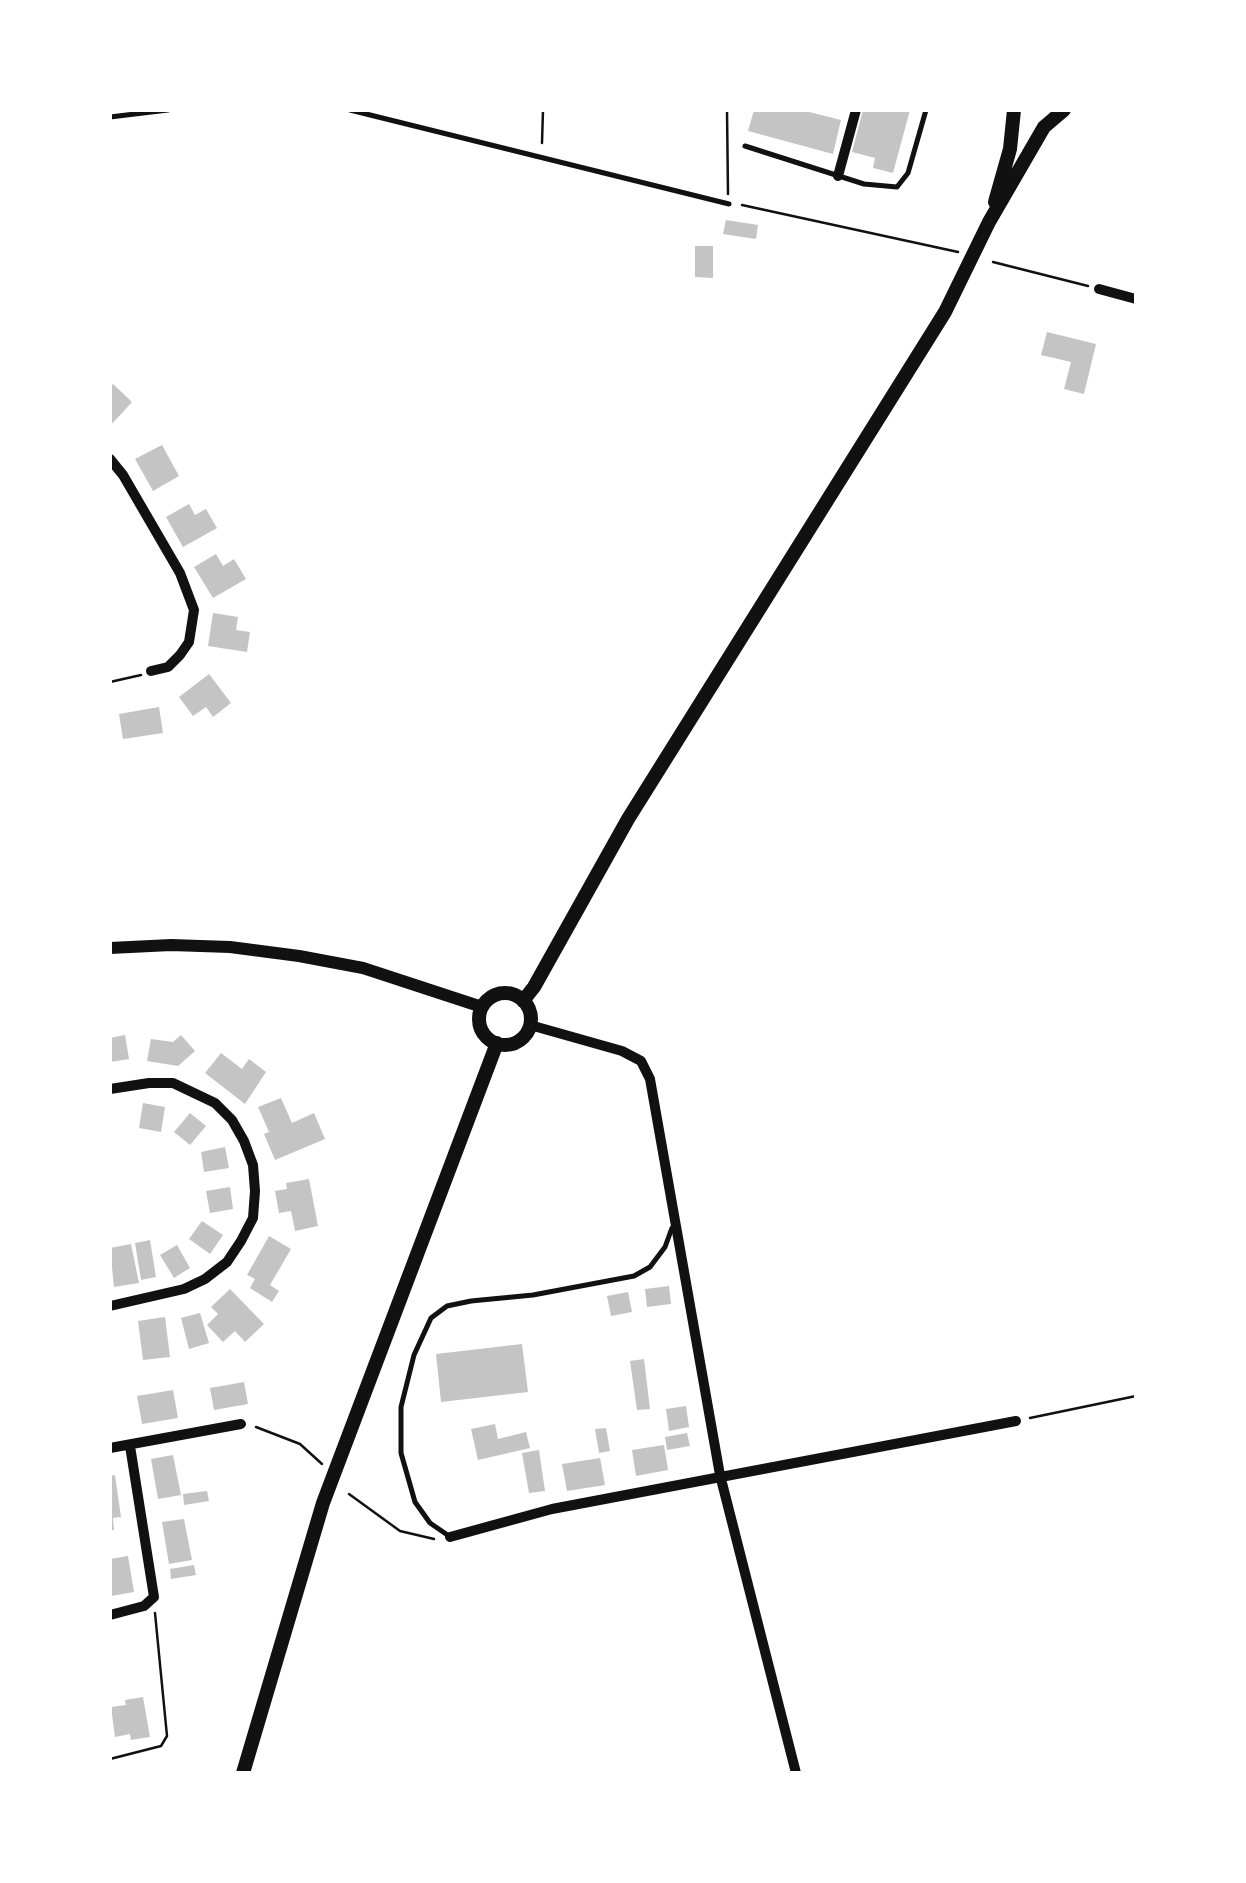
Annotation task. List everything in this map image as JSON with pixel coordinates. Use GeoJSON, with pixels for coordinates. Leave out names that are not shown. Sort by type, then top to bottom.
{"type":"FeatureCollection","features":[{"type":"Feature","properties":{"kind":"main road"},"geometry":{"type":"LineString","coordinates":[[989,222],[1010,149],[1014,110]]}},
{"type":"Feature","properties":{"kind":"main road"},"geometry":{"type":"LineString","coordinates":[[523,1000],[534,987],[628,818],[945,312],[989,222],[1044,128],[1064,110]]}},
{"type":"Feature","properties":{"kind":"main road"},"geometry":{"type":"LineString","coordinates":[[498,994],[514,994],[530,1012],[530,1024],[518,1041],[497,1044],[481,1029],[482,1007],[498,994]]}},
{"type":"Feature","properties":{"kind":"main road"},"geometry":{"type":"LineString","coordinates":[[243,1773],[322,1503],[497,1044]]}},
{"type":"Feature","properties":{"kind":"street"},"geometry":{"type":"LineString","coordinates":[[838,176],[856,110]]}},
{"type":"Feature","properties":{"kind":"street"},"geometry":{"type":"LineString","coordinates":[[1099,289],[1136,299]]}},
{"type":"Feature","properties":{"kind":"street"},"geometry":{"type":"LineString","coordinates":[[110,459],[123,474],[180,573],[194,610],[190,642],[168,667],[151,671]]}},
{"type":"Feature","properties":{"kind":"street"},"geometry":{"type":"LineString","coordinates":[[110,948],[191,946],[299,956],[363,968],[482,1007]]}},
{"type":"Feature","properties":{"kind":"street"},"geometry":{"type":"LineString","coordinates":[[530,1024],[622,1051],[641,1061],[650,1079],[720,1475],[796,1773]]}},
{"type":"Feature","properties":{"kind":"street"},"geometry":{"type":"LineString","coordinates":[[110,1088],[173,1083],[215,1102],[244,1141],[253,1165],[255,1190],[252,1218],[227,1262],[184,1290],[110,1306]]}},
{"type":"Feature","properties":{"kind":"street"},"geometry":{"type":"LineString","coordinates":[[450,1537],[552,1509],[1016,1420]]}},
{"type":"Feature","properties":{"kind":"street"},"geometry":{"type":"LineString","coordinates":[[110,1448],[241,1424]]}},
{"type":"Feature","properties":{"kind":"street"},"geometry":{"type":"LineString","coordinates":[[110,1615],[144,1606],[154,1597],[130,1446]]}},
{"type":"Feature","properties":{"kind":"lane"},"geometry":{"type":"LineString","coordinates":[[110,117],[168,110]]}},
{"type":"Feature","properties":{"kind":"lane"},"geometry":{"type":"LineString","coordinates":[[350,110],[729,204]]}},
{"type":"Feature","properties":{"kind":"lane"},"geometry":{"type":"LineString","coordinates":[[744,146],[864,184],[897,187],[908,172],[926,110]]}},
{"type":"Feature","properties":{"kind":"lane"},"geometry":{"type":"LineString","coordinates":[[450,1537],[430,1524],[415,1502],[401,1453],[401,1407],[414,1355],[431,1318],[447,1306],[634,1276],[650,1267],[665,1247],[675,1220]]}},
{"type":"Feature","properties":{"kind":"path"},"geometry":{"type":"LineString","coordinates":[[541,159],[543,110]]}},
{"type":"Feature","properties":{"kind":"path"},"geometry":{"type":"LineString","coordinates":[[727,110],[729,204],[960,252]]}},
{"type":"Feature","properties":{"kind":"path"},"geometry":{"type":"LineString","coordinates":[[993,262],[1099,289]]}},
{"type":"Feature","properties":{"kind":"path"},"geometry":{"type":"LineString","coordinates":[[110,682],[151,671]]}},
{"type":"Feature","properties":{"kind":"path"},"geometry":{"type":"LineString","coordinates":[[1016,1420],[1136,1396]]}},
{"type":"Feature","properties":{"kind":"path"},"geometry":{"type":"LineString","coordinates":[[241,1424],[300,1444],[323,1465]]}},
{"type":"Feature","properties":{"kind":"path"},"geometry":{"type":"LineString","coordinates":[[349,1494],[400,1531],[418,1538],[450,1537]]}},
{"type":"Feature","properties":{"kind":"path"},"geometry":{"type":"LineString","coordinates":[[110,1759],[162,1746],[167,1736],[154,1597]]}},
{"type":"Feature","properties":{"kind":"building"},"geometry":{"type":"Polygon","coordinates":[[[754,110],[801,110],[841,120],[833,154],[748,131],[754,110]]]}},
{"type":"Feature","properties":{"kind":"building"},"geometry":{"type":"Polygon","coordinates":[[[863,110],[910,110],[893,173],[873,168],[875,158],[852,152],[863,110]]]}},
{"type":"Feature","properties":{"kind":"building"},"geometry":{"type":"Polygon","coordinates":[[[726,220],[758,225],[756,239],[723,234],[726,220]]]}},
{"type":"Feature","properties":{"kind":"building"},"geometry":{"type":"Polygon","coordinates":[[[695,246],[713,246],[713,278],[695,277],[695,246]]]}},
{"type":"Feature","properties":{"kind":"building"},"geometry":{"type":"Polygon","coordinates":[[[1047,332],[1096,344],[1084,394],[1064,389],[1071,362],[1041,355],[1047,332]]]}},
{"type":"Feature","properties":{"kind":"building"},"geometry":{"type":"Polygon","coordinates":[[[113,384],[132,402],[110,426],[110,388],[113,384]]]}},
{"type":"Feature","properties":{"kind":"building"},"geometry":{"type":"Polygon","coordinates":[[[162,445],[179,476],[153,491],[135,459],[162,445]]]}},
{"type":"Feature","properties":{"kind":"building"},"geometry":{"type":"Polygon","coordinates":[[[189,504],[195,515],[206,509],[217,528],[183,547],[166,517],[189,504]]]}},
{"type":"Feature","properties":{"kind":"building"},"geometry":{"type":"Polygon","coordinates":[[[216,554],[223,566],[234,559],[246,579],[213,598],[194,567],[216,554]]]}},
{"type":"Feature","properties":{"kind":"building"},"geometry":{"type":"Polygon","coordinates":[[[213,613],[238,617],[236,630],[250,632],[247,652],[208,646],[213,613]]]}},
{"type":"Feature","properties":{"kind":"building"},"geometry":{"type":"Polygon","coordinates":[[[209,674],[231,703],[213,717],[206,707],[193,716],[179,697],[209,674]]]}},
{"type":"Feature","properties":{"kind":"building"},"geometry":{"type":"Polygon","coordinates":[[[159,707],[163,733],[123,739],[119,714],[159,707]]]}},
{"type":"Feature","properties":{"kind":"building"},"geometry":{"type":"Polygon","coordinates":[[[125,1035],[129,1059],[110,1062],[110,1038],[125,1035]]]}},
{"type":"Feature","properties":{"kind":"building"},"geometry":{"type":"Polygon","coordinates":[[[181,1035],[195,1051],[178,1066],[147,1061],[151,1039],[173,1042],[181,1035]]]}},
{"type":"Feature","properties":{"kind":"building"},"geometry":{"type":"Polygon","coordinates":[[[221,1053],[242,1069],[249,1059],[266,1072],[245,1104],[205,1073],[221,1053]]]}},
{"type":"Feature","properties":{"kind":"building"},"geometry":{"type":"Polygon","coordinates":[[[281,1098],[292,1123],[314,1113],[325,1139],[275,1160],[258,1107],[281,1098]]]}},
{"type":"Feature","properties":{"kind":"building"},"geometry":{"type":"Polygon","coordinates":[[[143,1103],[165,1107],[161,1132],[139,1128],[143,1103]]]}},
{"type":"Feature","properties":{"kind":"building"},"geometry":{"type":"Polygon","coordinates":[[[190,1113],[206,1126],[190,1145],[174,1132],[190,1113]]]}},
{"type":"Feature","properties":{"kind":"building"},"geometry":{"type":"Polygon","coordinates":[[[225,1147],[229,1168],[204,1172],[201,1152],[225,1147]]]}},
{"type":"Feature","properties":{"kind":"building"},"geometry":{"type":"Polygon","coordinates":[[[309,1179],[318,1226],[295,1231],[291,1211],[279,1213],[275,1191],[287,1189],[286,1183],[309,1179]]]}},
{"type":"Feature","properties":{"kind":"building"},"geometry":{"type":"Polygon","coordinates":[[[230,1187],[233,1209],[210,1213],[206,1191],[230,1187]]]}},
{"type":"Feature","properties":{"kind":"building"},"geometry":{"type":"Polygon","coordinates":[[[202,1221],[223,1235],[210,1254],[189,1239],[202,1221]]]}},
{"type":"Feature","properties":{"kind":"building"},"geometry":{"type":"Polygon","coordinates":[[[269,1236],[291,1249],[270,1285],[279,1291],[272,1302],[250,1288],[255,1279],[247,1275],[269,1236]]]}},
{"type":"Feature","properties":{"kind":"building"},"geometry":{"type":"Polygon","coordinates":[[[150,1240],[156,1277],[141,1280],[135,1243],[150,1240]]]}},
{"type":"Feature","properties":{"kind":"building"},"geometry":{"type":"Polygon","coordinates":[[[131,1244],[139,1283],[114,1287],[110,1248],[131,1244]]]}},
{"type":"Feature","properties":{"kind":"building"},"geometry":{"type":"Polygon","coordinates":[[[177,1245],[190,1268],[174,1278],[160,1255],[177,1245]]]}},
{"type":"Feature","properties":{"kind":"building"},"geometry":{"type":"Polygon","coordinates":[[[669,1286],[671,1304],[647,1307],[645,1289],[669,1286]]]}},
{"type":"Feature","properties":{"kind":"building"},"geometry":{"type":"Polygon","coordinates":[[[230,1289],[264,1324],[245,1342],[235,1331],[223,1342],[207,1325],[218,1314],[211,1307],[230,1289]]]}},
{"type":"Feature","properties":{"kind":"building"},"geometry":{"type":"Polygon","coordinates":[[[628,1292],[632,1312],[611,1316],[607,1296],[628,1292]]]}},
{"type":"Feature","properties":{"kind":"building"},"geometry":{"type":"Polygon","coordinates":[[[200,1313],[209,1343],[189,1349],[181,1318],[200,1313]]]}},
{"type":"Feature","properties":{"kind":"building"},"geometry":{"type":"Polygon","coordinates":[[[165,1317],[170,1357],[143,1360],[138,1321],[165,1317]]]}},
{"type":"Feature","properties":{"kind":"building"},"geometry":{"type":"Polygon","coordinates":[[[522,1344],[528,1392],[441,1402],[436,1354],[522,1344]]]}},
{"type":"Feature","properties":{"kind":"building"},"geometry":{"type":"Polygon","coordinates":[[[644,1359],[650,1409],[637,1410],[630,1361],[644,1359]]]}},
{"type":"Feature","properties":{"kind":"building"},"geometry":{"type":"Polygon","coordinates":[[[244,1382],[248,1404],[214,1410],[210,1388],[244,1382]]]}},
{"type":"Feature","properties":{"kind":"building"},"geometry":{"type":"Polygon","coordinates":[[[173,1390],[178,1418],[142,1424],[137,1396],[173,1390]]]}},
{"type":"Feature","properties":{"kind":"building"},"geometry":{"type":"Polygon","coordinates":[[[686,1406],[689,1427],[669,1431],[666,1409],[686,1406]]]}},
{"type":"Feature","properties":{"kind":"building"},"geometry":{"type":"Polygon","coordinates":[[[495,1424],[498,1439],[526,1432],[530,1448],[478,1460],[471,1429],[495,1424]]]}},
{"type":"Feature","properties":{"kind":"building"},"geometry":{"type":"Polygon","coordinates":[[[606,1428],[610,1451],[599,1453],[595,1429],[606,1428]]]}},
{"type":"Feature","properties":{"kind":"building"},"geometry":{"type":"Polygon","coordinates":[[[687,1433],[690,1446],[667,1450],[665,1437],[687,1433]]]}},
{"type":"Feature","properties":{"kind":"building"},"geometry":{"type":"Polygon","coordinates":[[[664,1445],[668,1470],[636,1476],[632,1450],[664,1445]]]}},
{"type":"Feature","properties":{"kind":"building"},"geometry":{"type":"Polygon","coordinates":[[[539,1450],[545,1491],[529,1493],[522,1453],[539,1450]]]}},
{"type":"Feature","properties":{"kind":"building"},"geometry":{"type":"Polygon","coordinates":[[[173,1455],[181,1495],[158,1499],[151,1459],[173,1455]]]}},
{"type":"Feature","properties":{"kind":"building"},"geometry":{"type":"Polygon","coordinates":[[[600,1458],[605,1485],[567,1491],[562,1464],[600,1458]]]}},
{"type":"Feature","properties":{"kind":"building"},"geometry":{"type":"Polygon","coordinates":[[[115,1475],[121,1517],[113,1518],[114,1530],[110,1531],[110,1476],[115,1475]]]}},
{"type":"Feature","properties":{"kind":"building"},"geometry":{"type":"Polygon","coordinates":[[[207,1491],[209,1501],[184,1505],[183,1494],[207,1491]]]}},
{"type":"Feature","properties":{"kind":"building"},"geometry":{"type":"Polygon","coordinates":[[[184,1519],[192,1560],[169,1564],[162,1522],[184,1519]]]}},
{"type":"Feature","properties":{"kind":"building"},"geometry":{"type":"Polygon","coordinates":[[[128,1556],[134,1592],[111,1596],[110,1559],[128,1556]]]}},
{"type":"Feature","properties":{"kind":"building"},"geometry":{"type":"Polygon","coordinates":[[[194,1565],[196,1575],[171,1579],[170,1569],[194,1565]]]}},
{"type":"Feature","properties":{"kind":"building"},"geometry":{"type":"Polygon","coordinates":[[[143,1697],[150,1737],[115,1737],[111,1707],[143,1697]]]}}]}
